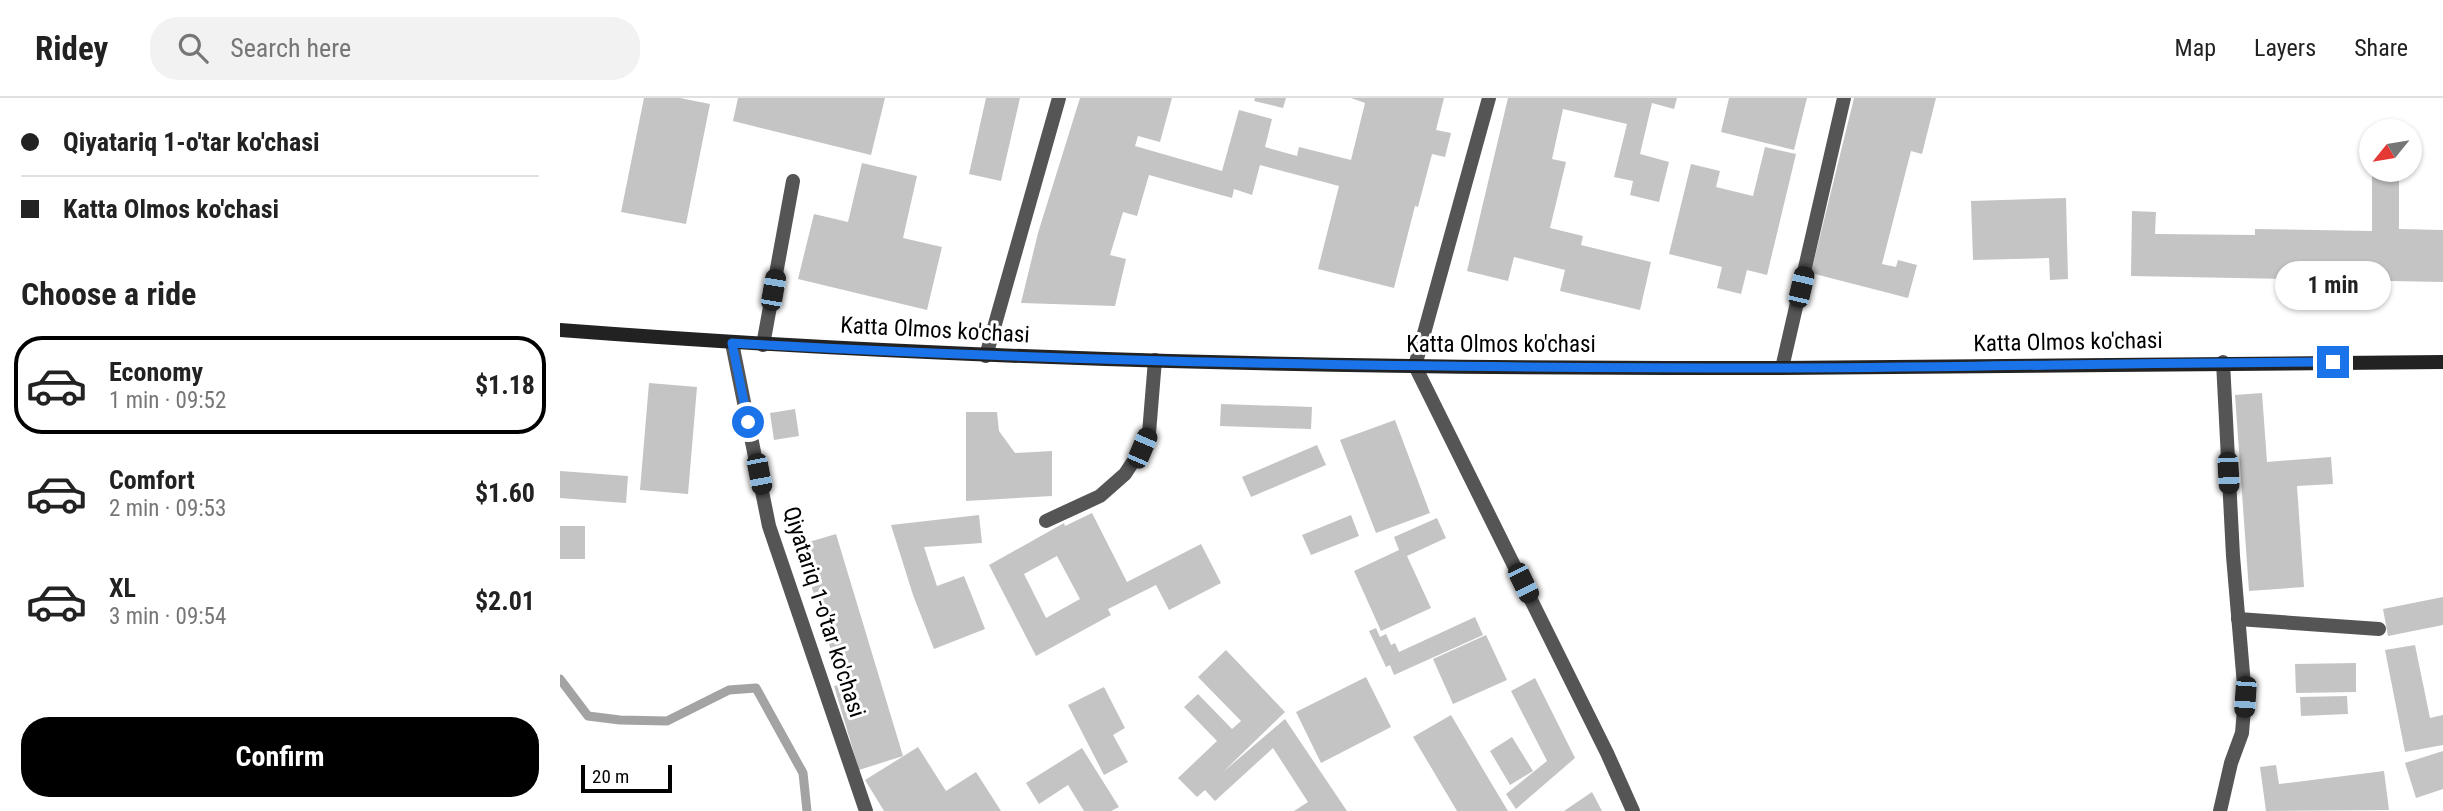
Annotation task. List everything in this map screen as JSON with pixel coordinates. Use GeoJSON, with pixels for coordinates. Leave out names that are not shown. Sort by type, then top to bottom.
{"type":"FeatureCollection","features":[{"type":"Feature","properties":{"kind":"street"},"geometry":{"type":"LineString","coordinates":[[986,356],[1059,98]]}},
{"type":"Feature","properties":{"kind":"street"},"geometry":{"type":"LineString","coordinates":[[1489,98],[1415,366],[1607,752],[1633,811]]}},
{"type":"Feature","properties":{"kind":"street"},"geometry":{"type":"LineString","coordinates":[[1782,368],[1844,98]]}},
{"type":"Feature","properties":{"kind":"street"},"geometry":{"type":"LineString","coordinates":[[763,345],[793,181]]}},
{"type":"Feature","properties":{"kind":"street","name":"Katta Olmos ko'chasi"},"geometry":{"type":"LineString","coordinates":[[560,330],[763,345],[986,356],[1415,366],[1782,368],[2443,362]]}},
{"type":"Feature","properties":{"kind":"street","name":"Qiyatariq 1-o'tar ko'chasi"},"geometry":{"type":"LineString","coordinates":[[732,343],[769,526],[866,811]]}},
{"type":"Feature","properties":{"kind":"street"},"geometry":{"type":"LineString","coordinates":[[1046,521],[1100,496],[1125,474],[1149,433],[1155,360]]}},
{"type":"Feature","properties":{"kind":"street"},"geometry":{"type":"LineString","coordinates":[[2220,811],[2242,733],[2245,697],[2223,362]]}},
{"type":"Feature","properties":{"kind":"street"},"geometry":{"type":"LineString","coordinates":[[2238,619],[2379,629]]}},
{"type":"Feature","properties":{"kind":"building"},"geometry":{"type":"Polygon","coordinates":[[[644,98],[680,98],[710,104],[686,224],[621,212],[644,98]]]}},
{"type":"Feature","properties":{"kind":"building"},"geometry":{"type":"Polygon","coordinates":[[[738,98],[885,98],[871,155],[733,121],[738,98]]]}},
{"type":"Feature","properties":{"kind":"building"},"geometry":{"type":"Polygon","coordinates":[[[986,98],[1020,98],[1001,181],[969,174],[986,98]]]}},
{"type":"Feature","properties":{"kind":"building"},"geometry":{"type":"Polygon","coordinates":[[[1080,98],[1172,98],[1160,142],[1138,136],[1135,146],[1222,171],[1239,110],[1272,119],[1265,147],[1297,156],[1299,147],[1351,160],[1365,103],[1351,98],[1444,98],[1436,130],[1451,133],[1445,157],[1432,154],[1418,207],[1415,206],[1394,288],[1318,269],[1339,186],[1260,165],[1252,195],[1234,189],[1232,198],[1149,175],[1137,216],[1123,212],[1110,255],[1126,259],[1115,306],[1021,303],[1038,233],[1080,98]]]}},
{"type":"Feature","properties":{"kind":"building"},"geometry":{"type":"Polygon","coordinates":[[[1255,98],[1286,98],[1283,108],[1254,101],[1255,98]]]}},
{"type":"Feature","properties":{"kind":"building"},"geometry":{"type":"Polygon","coordinates":[[[1508,98],[1677,98],[1674,109],[1652,103],[1640,154],[1669,162],[1659,202],[1630,195],[1633,181],[1614,177],[1627,124],[1563,109],[1552,159],[1566,162],[1550,228],[1583,236],[1581,245],[1651,262],[1640,310],[1560,291],[1565,270],[1514,257],[1508,281],[1467,271],[1508,98]]]}},
{"type":"Feature","properties":{"kind":"building"},"geometry":{"type":"Polygon","coordinates":[[[1729,98],[1807,98],[1794,150],[1721,132],[1729,98]]]}},
{"type":"Feature","properties":{"kind":"building"},"geometry":{"type":"Polygon","coordinates":[[[1854,98],[1936,98],[1922,154],[1911,151],[1882,264],[1896,267],[1898,260],[1917,265],[1908,298],[1811,273],[1854,98]]]}},
{"type":"Feature","properties":{"kind":"building"},"geometry":{"type":"Polygon","coordinates":[[[1765,147],[1796,154],[1767,275],[1747,270],[1741,294],[1717,288],[1722,267],[1669,254],[1691,164],[1720,171],[1716,187],[1753,196],[1765,147]]]}},
{"type":"Feature","properties":{"kind":"building"},"geometry":{"type":"Polygon","coordinates":[[[862,163],[917,176],[903,238],[942,247],[927,310],[798,279],[814,214],[848,222],[862,163]]]}},
{"type":"Feature","properties":{"kind":"building"},"geometry":{"type":"Polygon","coordinates":[[[2372,182],[2399,182],[2399,229],[2443,230],[2443,282],[2131,276],[2132,211],[2156,212],[2155,234],[2255,235],[2255,229],[2372,231],[2372,182]]]}},
{"type":"Feature","properties":{"kind":"building"},"geometry":{"type":"Polygon","coordinates":[[[2066,198],[2068,279],[2050,280],[2049,258],[1973,260],[1971,201],[2066,198]]]}},
{"type":"Feature","properties":{"kind":"building"},"geometry":{"type":"Polygon","coordinates":[[[649,383],[697,387],[688,494],[640,490],[649,383]]]}},
{"type":"Feature","properties":{"kind":"building"},"geometry":{"type":"Polygon","coordinates":[[[2262,393],[2267,462],[2331,457],[2333,484],[2297,486],[2304,587],[2249,591],[2235,395],[2262,393]]]}},
{"type":"Feature","properties":{"kind":"building"},"geometry":{"type":"Polygon","coordinates":[[[1221,404],[1312,407],[1311,429],[1220,426],[1221,404]]]}},
{"type":"Feature","properties":{"kind":"building"},"geometry":{"type":"Polygon","coordinates":[[[795,409],[799,436],[774,440],[770,413],[795,409]]]}},
{"type":"Feature","properties":{"kind":"building"},"geometry":{"type":"Polygon","coordinates":[[[966,412],[997,412],[999,431],[1015,453],[1052,451],[1052,496],[966,501],[966,412]]]}},
{"type":"Feature","properties":{"kind":"building"},"geometry":{"type":"Polygon","coordinates":[[[1395,420],[1430,513],[1376,533],[1340,440],[1395,420]]]}},
{"type":"Feature","properties":{"kind":"building"},"geometry":{"type":"Polygon","coordinates":[[[1317,445],[1326,465],[1251,497],[1242,477],[1317,445]]]}},
{"type":"Feature","properties":{"kind":"building"},"geometry":{"type":"Polygon","coordinates":[[[560,471],[628,476],[626,503],[560,498],[560,471]]]}},
{"type":"Feature","properties":{"kind":"building"},"geometry":{"type":"Polygon","coordinates":[[[1092,513],[1127,582],[1201,544],[1221,583],[1169,610],[1156,585],[1108,609],[1111,615],[1036,656],[989,565],[1064,523],[1065,526],[1092,513]],[[1057,556],[1024,574],[1046,618],[1080,599],[1057,556]]]}},
{"type":"Feature","properties":{"kind":"building"},"geometry":{"type":"Polygon","coordinates":[[[979,515],[982,543],[924,547],[937,586],[964,576],[985,629],[934,649],[913,595],[891,525],[979,515]]]}},
{"type":"Feature","properties":{"kind":"building"},"geometry":{"type":"Polygon","coordinates":[[[1351,515],[1359,536],[1311,555],[1302,535],[1351,515]]]}},
{"type":"Feature","properties":{"kind":"building"},"geometry":{"type":"Polygon","coordinates":[[[1437,518],[1446,538],[1407,556],[1431,608],[1381,631],[1354,571],[1399,550],[1394,537],[1437,518]]]}},
{"type":"Feature","properties":{"kind":"building"},"geometry":{"type":"Polygon","coordinates":[[[560,526],[585,526],[585,559],[560,559],[560,526]]]}},
{"type":"Feature","properties":{"kind":"building"},"geometry":{"type":"Polygon","coordinates":[[[836,534],[903,756],[859,770],[834,686],[841,684],[799,545],[836,534]]]}},
{"type":"Feature","properties":{"kind":"building"},"geometry":{"type":"Polygon","coordinates":[[[2443,597],[2443,625],[2388,636],[2383,609],[2443,597]]]}},
{"type":"Feature","properties":{"kind":"building"},"geometry":{"type":"Polygon","coordinates":[[[1475,617],[1483,635],[1394,675],[1390,665],[1386,667],[1369,631],[1376,628],[1380,637],[1386,634],[1391,645],[1395,643],[1399,652],[1475,617]]]}},
{"type":"Feature","properties":{"kind":"building"},"geometry":{"type":"Polygon","coordinates":[[[1486,635],[1507,680],[1453,704],[1433,659],[1486,635]]]}},
{"type":"Feature","properties":{"kind":"building"},"geometry":{"type":"Polygon","coordinates":[[[2415,645],[2430,718],[2443,715],[2443,745],[2405,752],[2385,650],[2415,645]]]}},
{"type":"Feature","properties":{"kind":"building"},"geometry":{"type":"Polygon","coordinates":[[[1226,650],[1285,712],[1223,772],[1285,719],[1347,811],[1294,811],[1308,802],[1273,748],[1215,801],[1205,790],[1197,797],[1178,778],[1217,741],[1184,707],[1198,694],[1232,729],[1241,721],[1198,677],[1226,650]]]}},
{"type":"Feature","properties":{"kind":"building"},"geometry":{"type":"Polygon","coordinates":[[[2356,663],[2356,692],[2296,693],[2295,664],[2356,663]]]}},
{"type":"Feature","properties":{"kind":"building"},"geometry":{"type":"Polygon","coordinates":[[[1366,677],[1391,727],[1321,763],[1296,712],[1366,677]]]}},
{"type":"Feature","properties":{"kind":"building"},"geometry":{"type":"Polygon","coordinates":[[[1535,678],[1575,758],[1516,809],[1506,794],[1547,761],[1511,691],[1535,678]]]}},
{"type":"Feature","properties":{"kind":"building"},"geometry":{"type":"Polygon","coordinates":[[[1104,687],[1125,728],[1113,735],[1128,762],[1104,775],[1068,705],[1104,687]]]}},
{"type":"Feature","properties":{"kind":"building"},"geometry":{"type":"Polygon","coordinates":[[[2347,696],[2348,714],[2301,716],[2300,697],[2347,696]]]}},
{"type":"Feature","properties":{"kind":"building"},"geometry":{"type":"Polygon","coordinates":[[[1451,715],[1508,811],[1457,811],[1413,737],[1451,715]]]}},
{"type":"Feature","properties":{"kind":"building"},"geometry":{"type":"Polygon","coordinates":[[[1512,737],[1533,771],[1510,785],[1490,751],[1512,737]]]}},
{"type":"Feature","properties":{"kind":"building"},"geometry":{"type":"Polygon","coordinates":[[[918,747],[946,791],[976,772],[1001,811],[884,811],[865,780],[918,747]]]}},
{"type":"Feature","properties":{"kind":"building"},"geometry":{"type":"Polygon","coordinates":[[[1082,748],[1119,807],[1111,811],[1084,811],[1068,785],[1039,804],[1026,783],[1082,748]]]}},
{"type":"Feature","properties":{"kind":"building"},"geometry":{"type":"Polygon","coordinates":[[[2443,751],[2443,789],[2416,798],[2405,763],[2443,751]]]}},
{"type":"Feature","properties":{"kind":"building"},"geometry":{"type":"Polygon","coordinates":[[[2276,765],[2279,784],[2384,771],[2389,810],[2266,811],[2260,767],[2276,765]]]}},
{"type":"Feature","properties":{"kind":"building"},"geometry":{"type":"Polygon","coordinates":[[[1592,792],[1602,811],[1564,811],[1592,792]]]}},
{"type":"Feature","properties":{"kind":"waterway"},"geometry":{"type":"LineString","coordinates":[[560,679],[588,716],[620,720],[667,721],[729,690],[756,688],[803,773],[807,811]]}},
{"type":"Feature","properties":{"kind":"route"},"geometry":{"type":"LineString","coordinates":[[748,422],[732,343],[986,356],[1415,366],[1782,368],[2333,362]]}}]}
